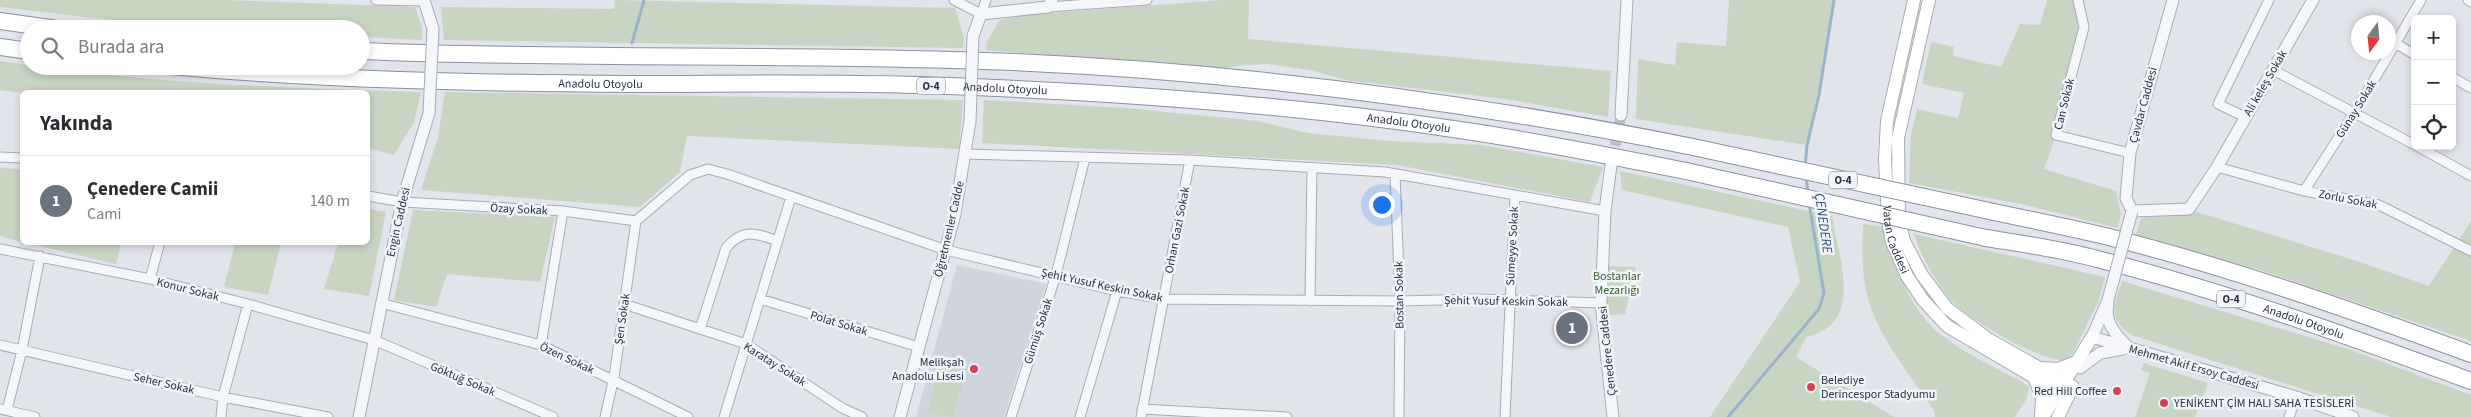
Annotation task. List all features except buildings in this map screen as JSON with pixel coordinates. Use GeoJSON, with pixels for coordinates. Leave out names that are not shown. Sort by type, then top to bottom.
{"type":"FeatureCollection","features":[{"type":"Feature","properties":{"kind":"highway"},"geometry":{"type":"LineString","coordinates":[[0,21],[20,24]]}},
{"type":"Feature","properties":{"kind":"highway"},"geometry":{"type":"LineString","coordinates":[[0,47],[20,50]]}},
{"type":"Feature","properties":{"kind":"highway","name":"Anadolu Otoyolu"},"geometry":{"type":"LineString","coordinates":[[370,51],[520,56],[918,59],[1034,63],[1202,76],[1388,96],[1589,126],[2105,236],[2170,254],[2339,307],[2471,354]]}},
{"type":"Feature","properties":{"kind":"highway","name":"Anadolu Otoyolu"},"geometry":{"type":"LineString","coordinates":[[306,75],[632,84],[716,82],[917,85],[1094,94],[1280,109],[1460,130],[1686,171],[1986,238],[2095,258],[2163,277],[2339,334],[2471,381]]}},
{"type":"Feature","properties":{"kind":"main road","name":"Vatan Caddesi"},"geometry":{"type":"LineString","coordinates":[[1914,0],[1887,121],[1885,198],[1892,242],[1907,276],[1938,317],[1965,338],[2066,390]]}},
{"type":"Feature","properties":{"kind":"main road","name":"Vatan Caddesi"},"geometry":{"type":"LineString","coordinates":[[1928,0],[1898,138],[1899,219],[1904,241],[1922,274],[1947,308],[2036,374]]}},
{"type":"Feature","properties":{"kind":"main road"},"geometry":{"type":"LineString","coordinates":[[2058,417],[2066,390],[2092,337]]}},
{"type":"Feature","properties":{"kind":"main road"},"geometry":{"type":"LineString","coordinates":[[2042,417],[2042,398],[2036,374],[2078,365]]}},
{"type":"Feature","properties":{"kind":"main road"},"geometry":{"type":"LineString","coordinates":[[2042,417],[2066,390]]}},
{"type":"Feature","properties":{"kind":"street"},"geometry":{"type":"LineString","coordinates":[[376,0],[424,0]]}},
{"type":"Feature","properties":{"kind":"street","name":"Engin Caddesi"},"geometry":{"type":"LineString","coordinates":[[359,417],[402,202],[429,113],[433,29],[424,0]]}},
{"type":"Feature","properties":{"kind":"street"},"geometry":{"type":"LineString","coordinates":[[954,0],[981,14],[1050,4],[1147,0]]}},
{"type":"Feature","properties":{"kind":"street"},"geometry":{"type":"LineString","coordinates":[[981,14],[986,0]]}},
{"type":"Feature","properties":{"kind":"street"},"geometry":{"type":"LineString","coordinates":[[1621,115],[1627,0]]}},
{"type":"Feature","properties":{"kind":"street","name":"Can Sokak"},"geometry":{"type":"LineString","coordinates":[[2078,0],[2084,28],[2056,134],[2130,153]]}},
{"type":"Feature","properties":{"kind":"street","name":"Çavdar Caddesi"},"geometry":{"type":"LineString","coordinates":[[2132,210],[2126,198],[2130,153],[2173,0]]}},
{"type":"Feature","properties":{"kind":"street"},"geometry":{"type":"LineString","coordinates":[[2245,117],[2218,104],[2268,0]]}},
{"type":"Feature","properties":{"kind":"street","name":"Ali keleş Sokak"},"geometry":{"type":"LineString","coordinates":[[2217,167],[2313,0]]}},
{"type":"Feature","properties":{"kind":"street","name":"Günay Sokak"},"geometry":{"type":"LineString","coordinates":[[2396,43],[2421,0]]}},
{"type":"Feature","properties":{"kind":"street","name":"Öğretmenler Cadde"},"geometry":{"type":"LineString","coordinates":[[900,417],[955,214],[970,121],[973,36],[981,14]]}},
{"type":"Feature","properties":{"kind":"street"},"geometry":{"type":"LineString","coordinates":[[2396,43],[2411,52]]}},
{"type":"Feature","properties":{"kind":"street","name":"Günay Sokak"},"geometry":{"type":"LineString","coordinates":[[2304,191],[2386,60]]}},
{"type":"Feature","properties":{"kind":"street"},"geometry":{"type":"LineString","coordinates":[[2272,70],[2355,112],[2411,143]]}},
{"type":"Feature","properties":{"kind":"street"},"geometry":{"type":"LineString","coordinates":[[2456,79],[2471,88]]}},
{"type":"Feature","properties":{"kind":"street"},"geometry":{"type":"LineString","coordinates":[[2423,150],[2471,176]]}},
{"type":"Feature","properties":{"kind":"street"},"geometry":{"type":"LineString","coordinates":[[965,154],[1190,160],[1396,174],[1605,211]]}},
{"type":"Feature","properties":{"kind":"street"},"geometry":{"type":"LineString","coordinates":[[0,157],[20,158]]}},
{"type":"Feature","properties":{"kind":"street","name":"Gümüş Sokak"},"geometry":{"type":"LineString","coordinates":[[1011,417],[1056,275],[1085,158]]}},
{"type":"Feature","properties":{"kind":"street","name":"Orhan Gazi Sokak"},"geometry":{"type":"LineString","coordinates":[[1142,413],[1190,160]]}},
{"type":"Feature","properties":{"kind":"street","name":"Çenedere Caddesi"},"geometry":{"type":"LineString","coordinates":[[1612,165],[1605,211],[1602,303],[1613,417]]}},
{"type":"Feature","properties":{"kind":"street"},"geometry":{"type":"LineString","coordinates":[[2130,349],[2112,329],[2106,311],[2132,210],[2190,209],[2217,167]]}},
{"type":"Feature","properties":{"kind":"street","name":"Zorlu Sokak"},"geometry":{"type":"LineString","coordinates":[[2217,167],[2304,191],[2379,205],[2471,251]]}},
{"type":"Feature","properties":{"kind":"street"},"geometry":{"type":"LineString","coordinates":[[1310,301],[1312,168]]}},
{"type":"Feature","properties":{"kind":"street","name":"Şehit Yusuf Keskin Sokak"},"geometry":{"type":"LineString","coordinates":[[636,220],[690,175],[708,169],[946,250],[1117,290],[1164,299],[1310,301],[1510,300],[1602,303]]}},
{"type":"Feature","properties":{"kind":"street","name":"Bostan Sokak"},"geometry":{"type":"LineString","coordinates":[[1396,174],[1400,301],[1399,417]]}},
{"type":"Feature","properties":{"kind":"street","name":"Sümeyye Sokak"},"geometry":{"type":"LineString","coordinates":[[1505,417],[1515,195]]}},
{"type":"Feature","properties":{"kind":"street","name":"Özay Sokak"},"geometry":{"type":"LineString","coordinates":[[370,196],[402,202],[563,211],[636,220]]}},
{"type":"Feature","properties":{"kind":"street"},"geometry":{"type":"LineString","coordinates":[[724,417],[791,197]]}},
{"type":"Feature","properties":{"kind":"street"},"geometry":{"type":"LineString","coordinates":[[541,345],[563,211]]}},
{"type":"Feature","properties":{"kind":"street","name":"Şen Sokak"},"geometry":{"type":"LineString","coordinates":[[605,417],[613,380],[636,220]]}},
{"type":"Feature","properties":{"kind":"street"},"geometry":{"type":"LineString","coordinates":[[700,329],[726,248],[734,238],[745,234],[752,234],[778,241]]}},
{"type":"Feature","properties":{"kind":"street"},"geometry":{"type":"LineString","coordinates":[[150,279],[159,245]]}},
{"type":"Feature","properties":{"kind":"street","name":"Konur Sokak"},"geometry":{"type":"LineString","coordinates":[[0,249],[150,279],[248,304],[374,340]]}},
{"type":"Feature","properties":{"kind":"street"},"geometry":{"type":"LineString","coordinates":[[35,417],[3,409],[22,350],[40,256]]}},
{"type":"Feature","properties":{"kind":"street"},"geometry":{"type":"LineString","coordinates":[[1080,417],[1117,290]]}},
{"type":"Feature","properties":{"kind":"street","name":"Polat Sokak"},"geometry":{"type":"LineString","coordinates":[[760,299],[919,347]]}},
{"type":"Feature","properties":{"kind":"street"},"geometry":{"type":"LineString","coordinates":[[2092,337],[2108,300]]}},
{"type":"Feature","properties":{"kind":"street","name":"Özen Sokak"},"geometry":{"type":"LineString","coordinates":[[381,303],[541,345],[688,417]]}},
{"type":"Feature","properties":{"kind":"street"},"geometry":{"type":"LineString","coordinates":[[221,417],[223,396],[248,304]]}},
{"type":"Feature","properties":{"kind":"street","name":"Karatay Sokak"},"geometry":{"type":"LineString","coordinates":[[624,304],[746,344],[842,408],[862,417]]}},
{"type":"Feature","properties":{"kind":"street","name":"Mehmet Akif Ersoy Caddesi"},"geometry":{"type":"LineString","coordinates":[[2092,337],[2296,397],[2353,417]]}},
{"type":"Feature","properties":{"kind":"street","name":"Göktuğ Sokak"},"geometry":{"type":"LineString","coordinates":[[374,340],[553,417]]}},
{"type":"Feature","properties":{"kind":"street","name":"Seher Sokak"},"geometry":{"type":"LineString","coordinates":[[0,345],[223,396],[328,417]]}},
{"type":"Feature","properties":{"kind":"street"},"geometry":{"type":"LineString","coordinates":[[2078,365],[2100,353],[2130,349]]}},
{"type":"Feature","properties":{"kind":"street"},"geometry":{"type":"LineString","coordinates":[[2288,417],[2296,397]]}},
{"type":"Feature","properties":{"kind":"street"},"geometry":{"type":"LineString","coordinates":[[1142,413],[1287,417]]}},
{"type":"Feature","properties":{"kind":"shaded area","name":"Melikşah Anadolu Lisesi"},"geometry":{"type":"Polygon","coordinates":[[[957,265],[1046,284],[1004,417],[916,417],[957,265]]]}},
{"type":"Feature","properties":{"kind":"green space"},"geometry":{"type":"Polygon","coordinates":[[[0,0],[225,0],[415,7],[422,28],[422,40],[370,37],[370,20],[112,20],[0,7],[0,0]]]}},
{"type":"Feature","properties":{"kind":"green space"},"geometry":{"type":"Polygon","coordinates":[[[615,0],[955,8],[964,37],[963,48],[444,40],[441,7],[614,9],[615,0]]]}},
{"type":"Feature","properties":{"kind":"green space"},"geometry":{"type":"Polygon","coordinates":[[[1222,0],[1249,0],[1248,39],[1611,71],[1608,117],[1505,99],[1345,80],[1315,71],[1268,64],[1242,65],[1220,69],[986,50],[987,42],[1000,20],[1024,15],[1222,0]]]}},
{"type":"Feature","properties":{"kind":"green space"},"geometry":{"type":"Polygon","coordinates":[[[1729,0],[1835,0],[1819,95],[1807,145],[1636,119],[1638,59],[1675,65],[1677,42],[1726,46],[1729,0]]]}},
{"type":"Feature","properties":{"kind":"green space"},"geometry":{"type":"Polygon","coordinates":[[[2047,0],[2080,0],[2084,27],[2056,135],[2044,169],[2116,191],[2121,214],[2118,228],[2021,204],[1909,183],[1911,135],[1917,109],[1958,118],[1964,93],[1922,84],[1931,42],[1954,47],[1953,56],[2001,67],[2020,24],[2040,25],[2047,0]]]}},
{"type":"Feature","properties":{"kind":"green space"},"geometry":{"type":"Polygon","coordinates":[[[0,61],[20,64],[20,75],[104,75],[209,83],[350,90],[20,90],[20,93],[0,90],[0,61]]]}},
{"type":"Feature","properties":{"kind":"green space"},"geometry":{"type":"Polygon","coordinates":[[[370,91],[421,92],[414,122],[394,155],[370,149],[370,91]]]}},
{"type":"Feature","properties":{"kind":"green space"},"geometry":{"type":"Polygon","coordinates":[[[445,92],[963,100],[959,149],[687,136],[680,172],[640,207],[421,190],[438,137],[445,92]]]}},
{"type":"Feature","properties":{"kind":"green space"},"geometry":{"type":"Polygon","coordinates":[[[984,100],[1125,108],[1258,121],[1308,133],[1389,141],[1482,145],[1603,167],[1590,202],[1397,165],[982,143],[984,100]]]}},
{"type":"Feature","properties":{"kind":"green space"},"geometry":{"type":"Polygon","coordinates":[[[0,168],[20,169],[20,241],[0,236],[0,168]]]}},
{"type":"Feature","properties":{"kind":"green space"},"geometry":{"type":"Polygon","coordinates":[[[1620,171],[1832,216],[1842,270],[1844,288],[1842,304],[1836,319],[1824,330],[1806,337],[1796,357],[1894,417],[1710,417],[1800,282],[1788,227],[1622,190],[1620,171]]]}},
{"type":"Feature","properties":{"kind":"green space"},"geometry":{"type":"Polygon","coordinates":[[[370,209],[386,212],[369,296],[324,289],[337,245],[370,245],[370,209]]]}},
{"type":"Feature","properties":{"kind":"green space"},"geometry":{"type":"Polygon","coordinates":[[[413,210],[555,217],[540,282],[447,274],[436,307],[394,300],[413,210]]]}},
{"type":"Feature","properties":{"kind":"green space"},"geometry":{"type":"Polygon","coordinates":[[[2197,212],[2357,261],[2429,286],[2471,221],[2471,341],[2257,269],[2135,238],[2141,218],[2197,212]]]}},
{"type":"Feature","properties":{"kind":"green space"},"geometry":{"type":"Polygon","coordinates":[[[1863,224],[1883,227],[1892,256],[1911,299],[1919,312],[1940,334],[1983,362],[2029,386],[2027,398],[2015,417],[1935,417],[1934,411],[1882,333],[1870,305],[1862,254],[1863,224]]]}},
{"type":"Feature","properties":{"kind":"green space"},"geometry":{"type":"Polygon","coordinates":[[[1914,234],[2105,277],[2098,302],[2068,360],[2041,355],[2024,348],[1989,329],[1960,308],[1945,293],[1934,277],[1914,234]]]}},
{"type":"Feature","properties":{"kind":"green space"},"geometry":{"type":"Polygon","coordinates":[[[35,245],[121,245],[116,264],[35,245]]]}},
{"type":"Feature","properties":{"kind":"green space"},"geometry":{"type":"Polygon","coordinates":[[[234,245],[280,245],[268,295],[224,287],[234,245]]]}},
{"type":"Feature","properties":{"kind":"green space","name":"Bostanlar Mezarlığı"},"geometry":{"type":"Polygon","coordinates":[[[1603,266],[1636,267],[1625,314],[1603,316],[1603,266]]]}},
{"type":"Feature","properties":{"kind":"green space"},"geometry":{"type":"Polygon","coordinates":[[[2122,281],[2348,349],[2471,395],[2471,417],[2391,417],[2132,335],[2124,329],[2116,317],[2115,305],[2122,281]]]}},
{"type":"Feature","properties":{"kind":"green space"},"geometry":{"type":"Polygon","coordinates":[[[940,363],[966,370],[953,417],[927,413],[940,363]]]}},
{"type":"Feature","properties":{"kind":"green space","name":"YENİKENT ÇİM HALI SAHA TESİSLERİ"},"geometry":{"type":"Polygon","coordinates":[[[2144,363],[2208,383],[2195,417],[2135,417],[2150,373],[2141,370],[2144,363]]]}},
{"type":"Feature","properties":{"kind":"waterway"},"geometry":{"type":"LineString","coordinates":[[632,43],[644,0]]}},
{"type":"Feature","properties":{"kind":"waterway","name":"ÇENEDERE"},"geometry":{"type":"LineString","coordinates":[[1805,167],[1807,145],[1819,95],[1834,0]]}},
{"type":"Feature","properties":{"kind":"waterway","name":"ÇENEDERE"},"geometry":{"type":"LineString","coordinates":[[1806,176],[1808,192]]}},
{"type":"Feature","properties":{"kind":"waterway","name":"ÇENEDERE"},"geometry":{"type":"LineString","coordinates":[[1728,417],[1819,309],[1824,293],[1809,203]]}},
{"type":"Feature","properties":{"kind":"tunnel"},"geometry":{"type":"LineString","coordinates":[[1612,162],[1621,115]]}},
{"type":"Feature","properties":{"kind":"place","name":"Çenedere Camii"},"geometry":{"type":"Point","coordinates":[1572,328]}},
{"type":"Feature","properties":{"kind":"place","name":"Melikşah Anadolu Lisesi"},"geometry":{"type":"Point","coordinates":[974,369]}},
{"type":"Feature","properties":{"kind":"place","name":"Belediye Derincespor Stadyumu"},"geometry":{"type":"Point","coordinates":[1811,387]}},
{"type":"Feature","properties":{"kind":"place","name":"Red Hill Coffee"},"geometry":{"type":"Point","coordinates":[2117,391]}},
{"type":"Feature","properties":{"kind":"place","name":"YENİKENT ÇİM HALI SAHA TESİSLERİ"},"geometry":{"type":"Point","coordinates":[2164,403]}}]}
